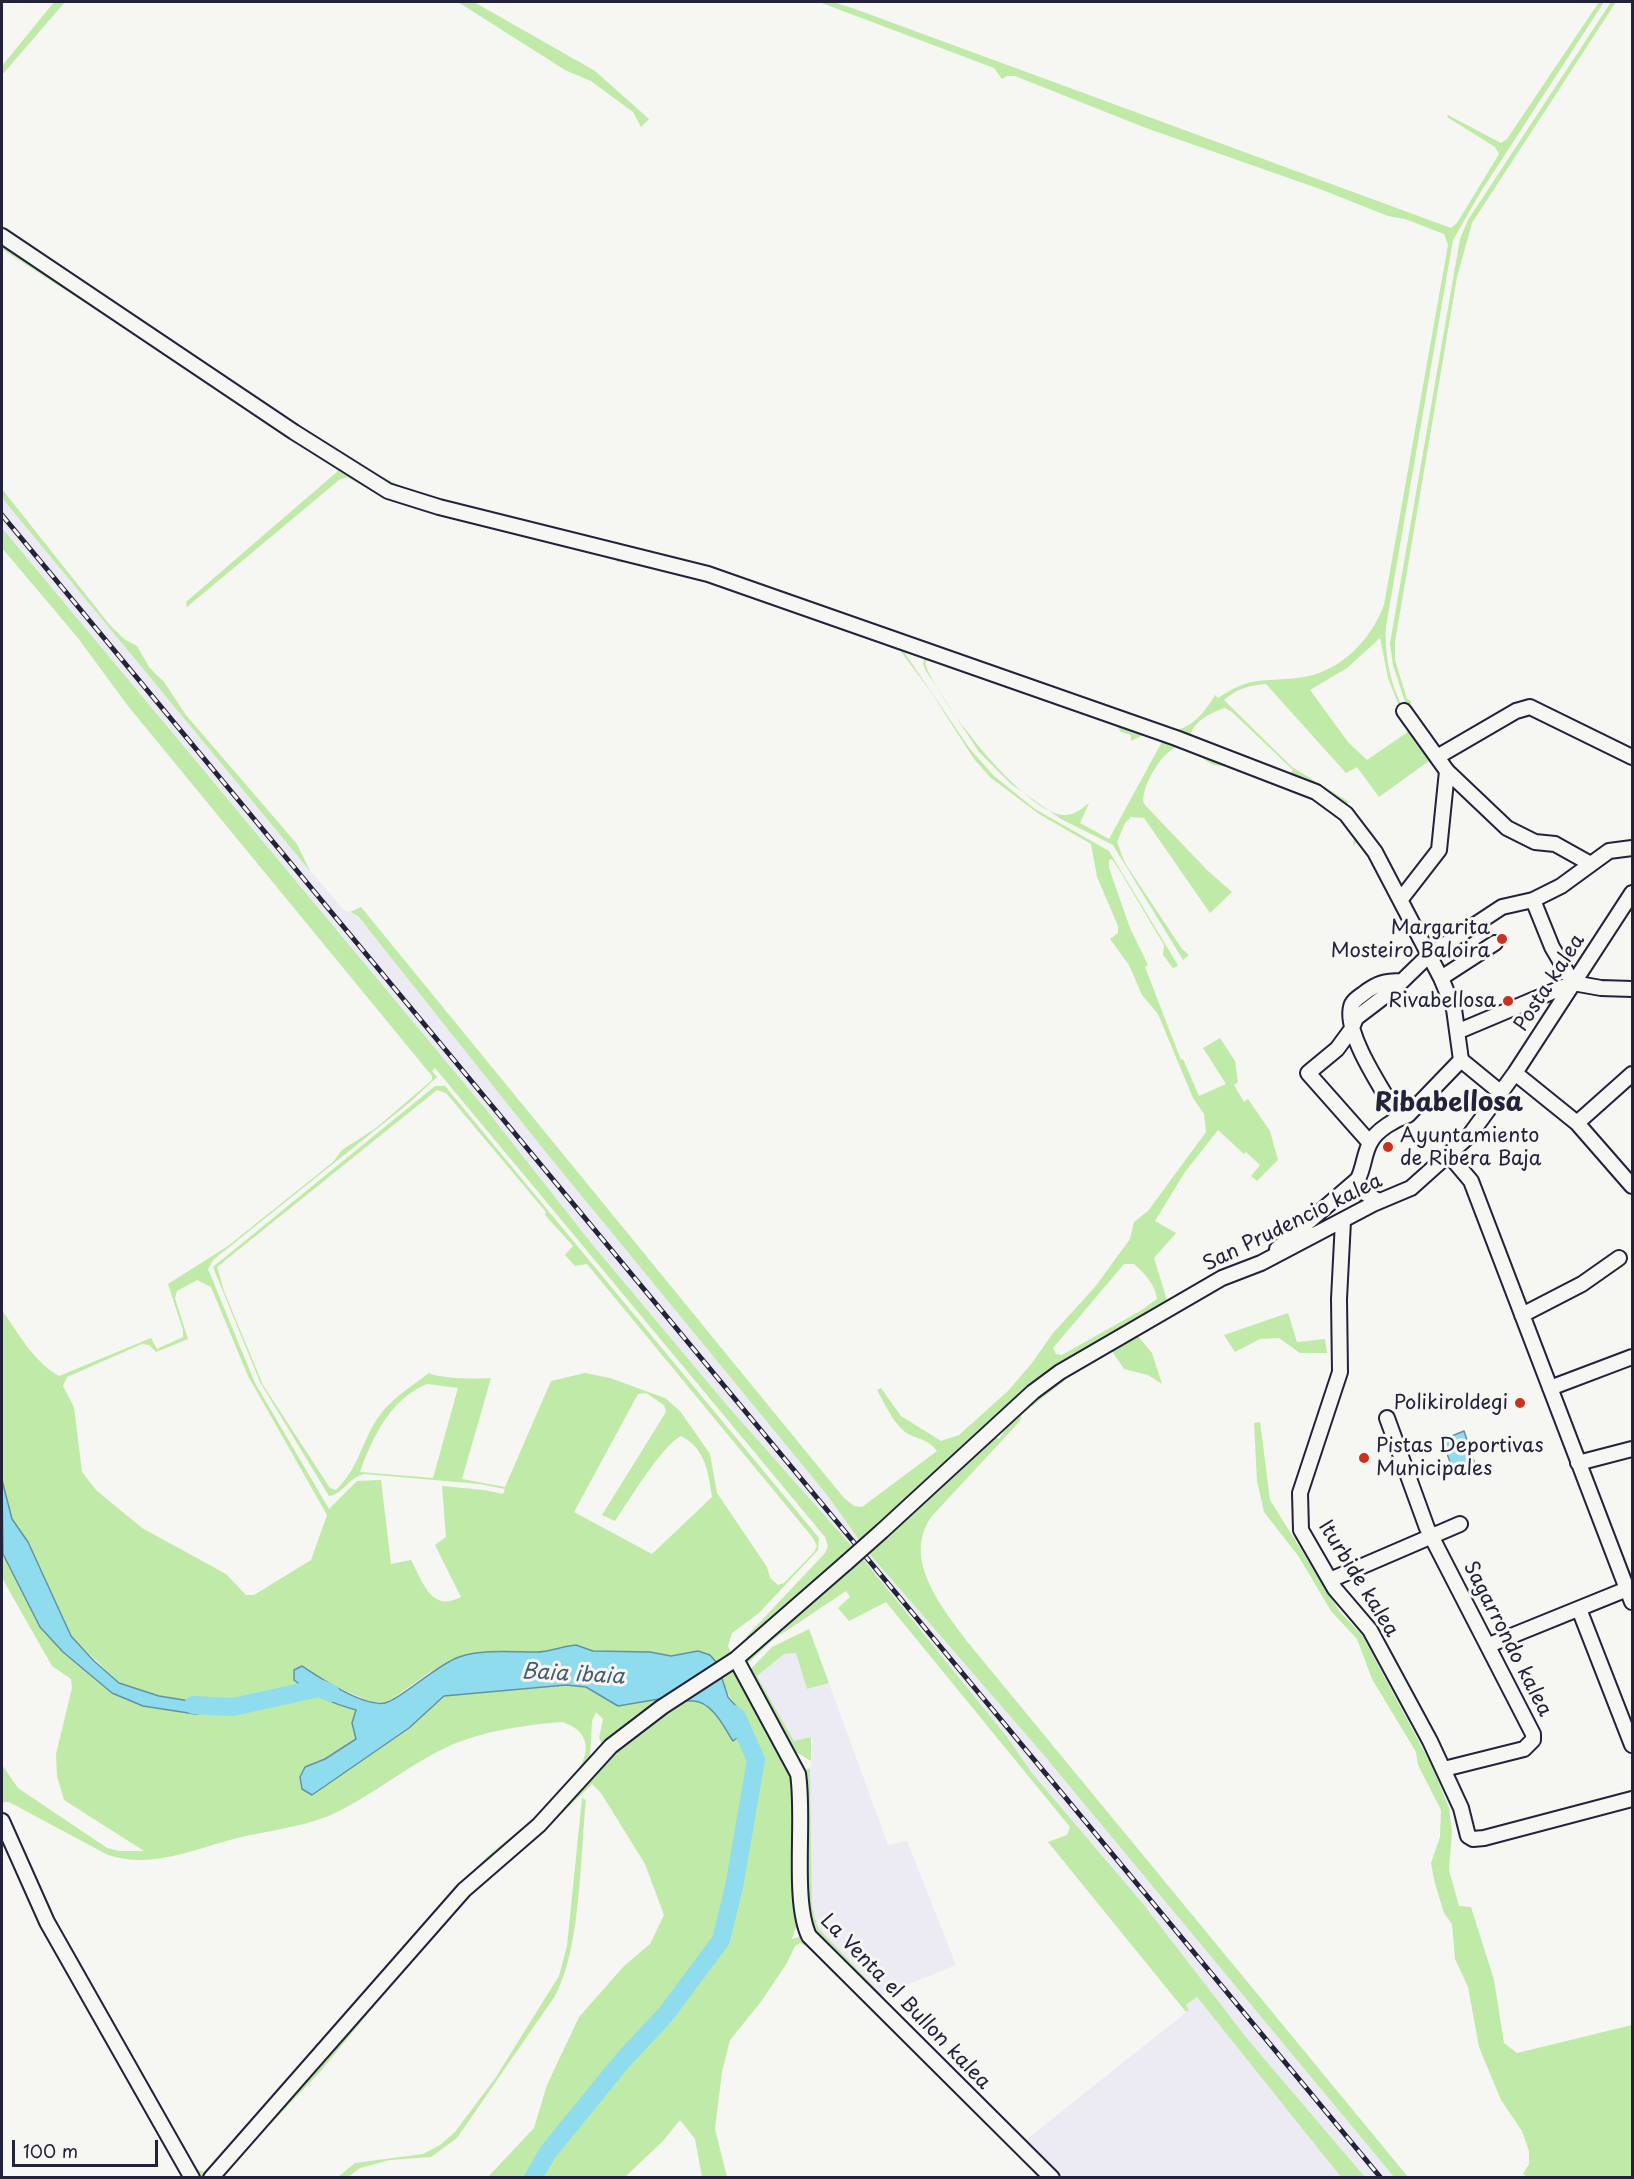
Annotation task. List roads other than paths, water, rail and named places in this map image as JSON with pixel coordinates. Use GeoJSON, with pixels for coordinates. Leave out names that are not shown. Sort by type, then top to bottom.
{"type":"FeatureCollection","features":[{"type":"Feature","properties":{"kind":"street"},"geometry":{"type":"LineString","coordinates":[[2,236],[294,432],[388,491],[438,507],[708,574],[1176,738],[1299,784],[1331,801],[1346,814],[1376,852],[1441,978],[1454,1009],[1459,1031],[1461,1060],[1500,1092]]}},
{"type":"Feature","properties":{"kind":"street"},"geometry":{"type":"LineString","coordinates":[[1437,757],[1516,711],[1530,706],[1632,757]]}},
{"type":"Feature","properties":{"kind":"street"},"geometry":{"type":"LineString","coordinates":[[1404,711],[1447,771],[1508,828],[1535,842],[1555,844],[1589,863]]}},
{"type":"Feature","properties":{"kind":"street"},"geometry":{"type":"LineString","coordinates":[[1401,899],[1439,850],[1447,771]]}},
{"type":"Feature","properties":{"kind":"street"},"geometry":{"type":"LineString","coordinates":[[1370,1143],[1308,1073],[1337,1048],[1352,1030],[1356,1018],[1402,981],[1429,955],[1502,907],[1533,900],[1561,886],[1589,863],[1609,851],[1632,848]]}},
{"type":"Feature","properties":{"kind":"street","name":"Posta kalea"},"geometry":{"type":"LineString","coordinates":[[1500,1092],[1515,1073],[1632,893]]}},
{"type":"Feature","properties":{"kind":"street"},"geometry":{"type":"LineString","coordinates":[[1533,900],[1552,947],[1573,983]]}},
{"type":"Feature","properties":{"kind":"street"},"geometry":{"type":"LineString","coordinates":[[1441,978],[1495,943]]}},
{"type":"Feature","properties":{"kind":"street"},"geometry":{"type":"LineString","coordinates":[[1459,1031],[1573,983],[1601,988],[1632,989]]}},
{"type":"Feature","properties":{"kind":"street"},"geometry":{"type":"LineString","coordinates":[[1352,1030],[1399,1118]]}},
{"type":"Feature","properties":{"kind":"street"},"geometry":{"type":"LineString","coordinates":[[1379,1201],[1360,1191],[1358,1179],[1370,1143],[1399,1118],[1408,1115],[1461,1060]]}},
{"type":"Feature","properties":{"kind":"street"},"geometry":{"type":"LineString","coordinates":[[1515,1073],[1577,1123],[1632,1186]]}},
{"type":"Feature","properties":{"kind":"street"},"geometry":{"type":"LineString","coordinates":[[1577,1123],[1632,1074]]}},
{"type":"Feature","properties":{"kind":"street","name":"San Prudencio kalea"},"geometry":{"type":"LineString","coordinates":[[211,2178],[464,1890],[539,1826],[611,1746],[662,1707],[736,1659],[882,1531],[1046,1381],[1222,1278],[1261,1263],[1379,1201],[1411,1188],[1469,1136],[1500,1092]]}},
{"type":"Feature","properties":{"kind":"street"},"geometry":{"type":"LineString","coordinates":[[1449,1155],[1472,1181],[1578,1463],[1631,1593],[1579,1609],[1488,1645]]}},
{"type":"Feature","properties":{"kind":"street"},"geometry":{"type":"LineString","coordinates":[[1261,1263],[1358,1179]]}},
{"type":"Feature","properties":{"kind":"street","name":"Iturbide kalea"},"geometry":{"type":"LineString","coordinates":[[1343,1221],[1339,1299],[1340,1372],[1300,1492],[1301,1530],[1330,1580],[1370,1630],[1444,1769],[1461,1808],[1468,1836],[1473,1839],[1484,1838],[1632,1799]]}},
{"type":"Feature","properties":{"kind":"street"},"geometry":{"type":"LineString","coordinates":[[1522,1315],[1582,1284],[1619,1258]]}},
{"type":"Feature","properties":{"kind":"street"},"geometry":{"type":"LineString","coordinates":[[1550,1388],[1632,1357]]}},
{"type":"Feature","properties":{"kind":"street","name":"Sagarrondo kalea"},"geometry":{"type":"LineString","coordinates":[[1387,1418],[1432,1536],[1531,1727],[1533,1740],[1518,1751],[1444,1769]]}},
{"type":"Feature","properties":{"kind":"street"},"geometry":{"type":"LineString","coordinates":[[1578,1463],[1632,1449]]}},
{"type":"Feature","properties":{"kind":"street"},"geometry":{"type":"LineString","coordinates":[[1330,1580],[1460,1524]]}},
{"type":"Feature","properties":{"kind":"street"},"geometry":{"type":"LineString","coordinates":[[1579,1609],[1632,1745]]}},
{"type":"Feature","properties":{"kind":"street","name":"La Venta el Bullon kalea"},"geometry":{"type":"LineString","coordinates":[[736,1659],[798,1774],[801,1794],[801,1898],[803,1924],[809,1936],[1052,2178]]}},
{"type":"Feature","properties":{"kind":"street"},"geometry":{"type":"LineString","coordinates":[[2,1821],[47,1922],[192,2178]]}},
{"type":"Feature","properties":{"kind":"water"},"geometry":{"type":"Polygon","coordinates":[[[1464,1431],[1475,1464],[1454,1473],[1442,1440],[1464,1431]]]}},
{"type":"Feature","properties":{"kind":"water"},"geometry":{"type":"Polygon","coordinates":[[[2,1480],[12,1519],[28,1542],[71,1636],[94,1661],[119,1683],[159,1696],[190,1701],[206,1700],[216,1705],[215,1711],[195,1714],[143,1706],[112,1693],[63,1652],[40,1627],[3,1554],[2,1480]]]}},
{"type":"Feature","properties":{"kind":"water"},"geometry":{"type":"Polygon","coordinates":[[[576,1645],[593,1651],[650,1652],[671,1656],[698,1651],[710,1655],[717,1663],[728,1697],[743,1714],[750,1728],[733,1741],[712,1710],[700,1702],[671,1697],[618,1706],[586,1687],[566,1685],[444,1696],[409,1728],[312,1795],[302,1789],[300,1777],[305,1767],[325,1759],[356,1739],[352,1723],[356,1710],[331,1702],[308,1690],[294,1680],[294,1670],[302,1666],[330,1684],[365,1701],[385,1703],[400,1696],[450,1661],[468,1654],[541,1652],[576,1645]]]}},
{"type":"Feature","properties":{"kind":"waterway","name":"Baia ibaia"},"geometry":{"type":"LineString","coordinates":[[193,1705],[233,1707],[319,1688],[331,1693]]}},
{"type":"Feature","properties":{"kind":"waterway","name":"Baia ibaia"},"geometry":{"type":"LineString","coordinates":[[533,2178],[548,2152],[623,2060],[666,2014],[721,1940],[734,1887],[756,1760],[737,1717],[733,1714]]}},
{"type":"Feature","properties":{"kind":"railway"},"geometry":{"type":"LineString","coordinates":[[2,515],[1381,2178]]}},
{"type":"Feature","properties":{"kind":"place","name":"Margarita Mosteiro Baloira"},"geometry":{"type":"Point","coordinates":[1502,939]}},
{"type":"Feature","properties":{"kind":"place","name":"Rivabellosa"},"geometry":{"type":"Point","coordinates":[1508,1001]}},
{"type":"Feature","properties":{"kind":"place","name":"Ayuntamiento de Ribera Baja"},"geometry":{"type":"Point","coordinates":[1388,1147]}},
{"type":"Feature","properties":{"kind":"place","name":"Polikiroldegi"},"geometry":{"type":"Point","coordinates":[1520,1403]}},
{"type":"Feature","properties":{"kind":"place","name":"Pistas Deportivas Municipales"},"geometry":{"type":"Point","coordinates":[1364,1458]}},
{"type":"Feature","properties":{"kind":"district","name":"Ribabellosa"},"geometry":{"type":"Point","coordinates":[1449,1104]}}]}
